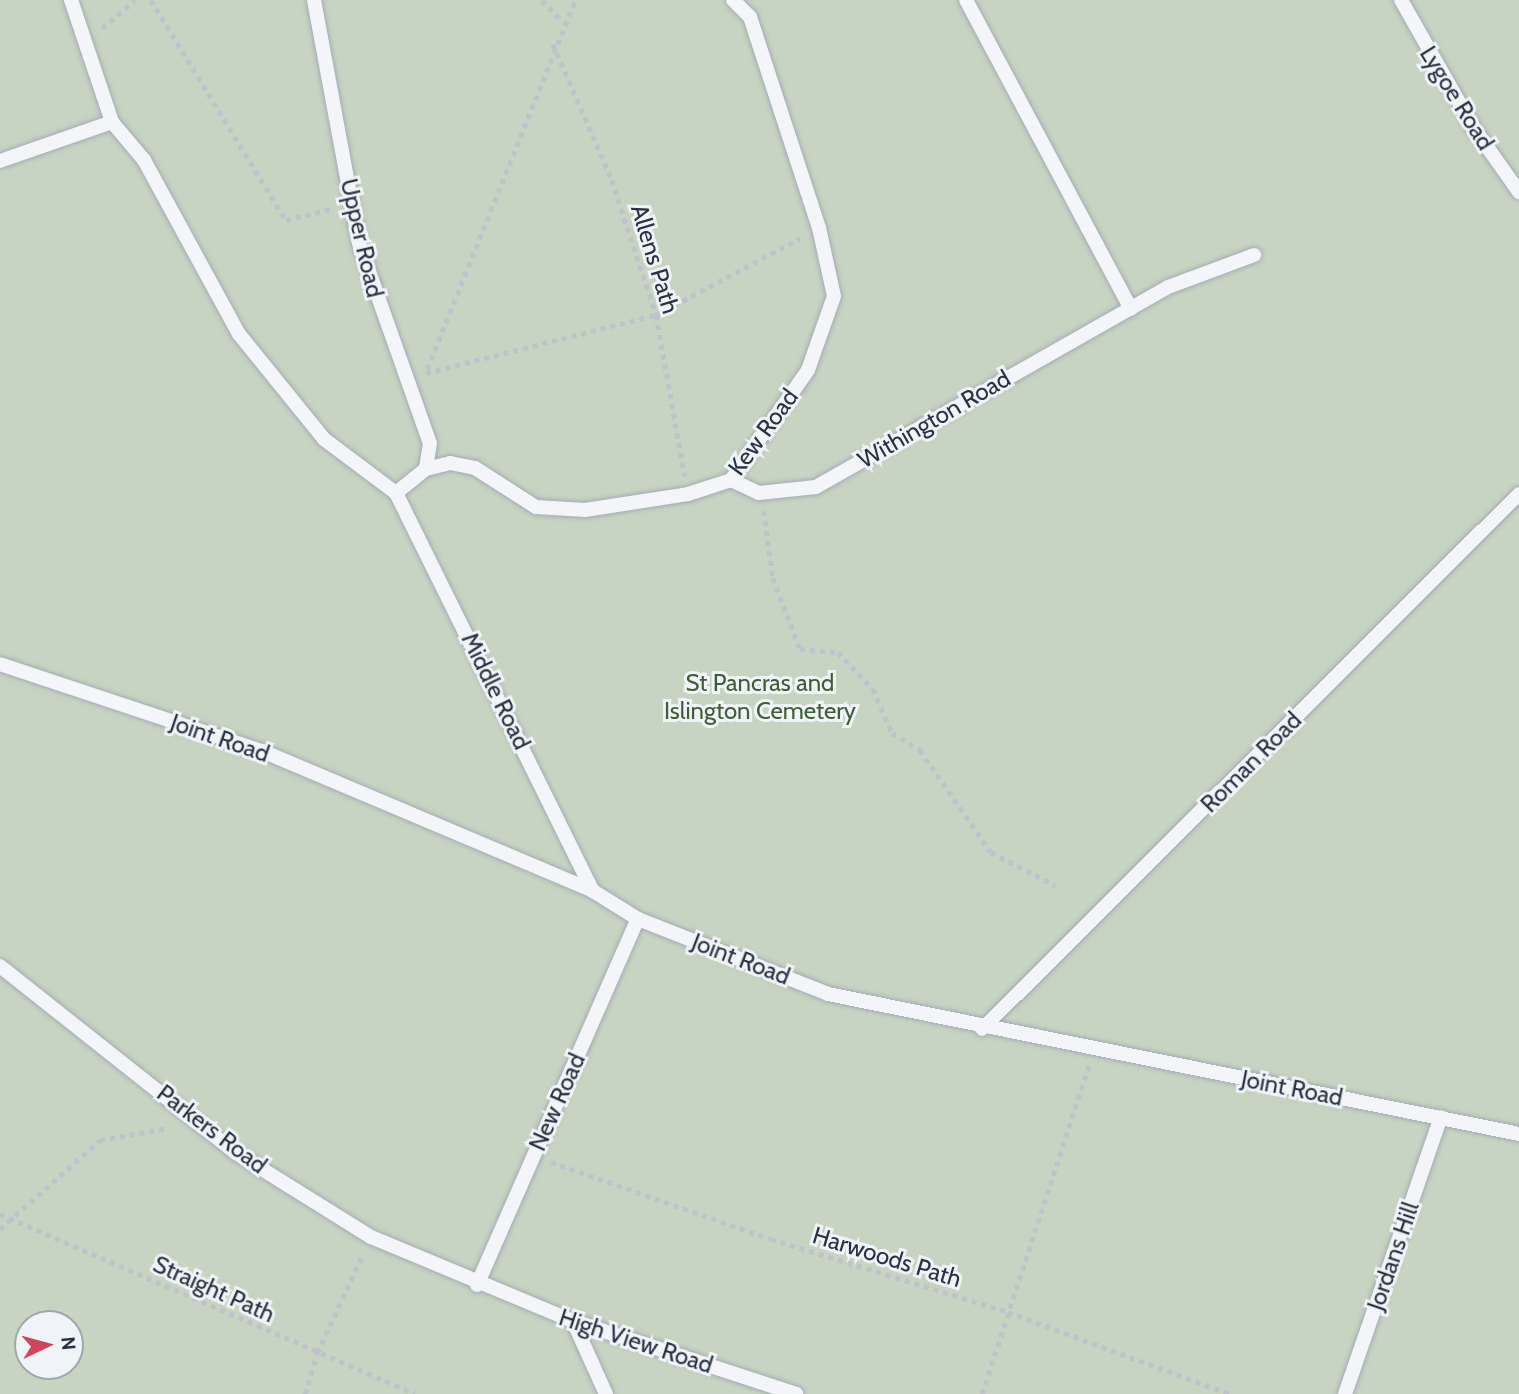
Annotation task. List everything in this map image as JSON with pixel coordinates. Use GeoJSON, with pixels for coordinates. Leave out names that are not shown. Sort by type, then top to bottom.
{"type":"FeatureCollection","features":[{"type":"Feature","properties":{"kind":"lane"},"geometry":{"type":"LineString","coordinates":[[71,0],[112,122],[144,160],[239,334],[324,439],[396,493],[426,469]]}},
{"type":"Feature","properties":{"kind":"lane","name":"Upper Road"},"geometry":{"type":"LineString","coordinates":[[314,0],[352,203],[376,304],[411,401],[430,443],[426,469]]}},
{"type":"Feature","properties":{"kind":"lane","name":"Kew Road"},"geometry":{"type":"LineString","coordinates":[[426,469],[450,463],[475,468],[536,507],[585,510],[688,494],[731,480],[808,370],[834,296],[819,228],[750,18],[733,0]]}},
{"type":"Feature","properties":{"kind":"lane"},"geometry":{"type":"LineString","coordinates":[[967,0],[1131,309]]}},
{"type":"Feature","properties":{"kind":"lane","name":"Lygoe Road"},"geometry":{"type":"LineString","coordinates":[[1401,0],[1467,117],[1519,192]]}},
{"type":"Feature","properties":{"kind":"lane"},"geometry":{"type":"LineString","coordinates":[[0,161],[112,122]]}},
{"type":"Feature","properties":{"kind":"lane","name":"Withington Road"},"geometry":{"type":"LineString","coordinates":[[759,493],[816,487],[1168,287],[1254,255]]}},
{"type":"Feature","properties":{"kind":"lane"},"geometry":{"type":"LineString","coordinates":[[731,480],[759,493]]}},
{"type":"Feature","properties":{"kind":"lane","name":"Middle Road"},"geometry":{"type":"LineString","coordinates":[[396,493],[593,891]]}},
{"type":"Feature","properties":{"kind":"lane","name":"Roman Road"},"geometry":{"type":"LineString","coordinates":[[982,1029],[1519,494]]}},
{"type":"Feature","properties":{"kind":"lane","name":"Joint Road"},"geometry":{"type":"LineString","coordinates":[[0,664],[261,751],[593,891],[638,919],[828,994],[982,1029],[1519,1134]]}},
{"type":"Feature","properties":{"kind":"lane","name":"New Road"},"geometry":{"type":"LineString","coordinates":[[477,1285],[638,919]]}},
{"type":"Feature","properties":{"kind":"lane","name":"Parkers Road"},"geometry":{"type":"LineString","coordinates":[[0,966],[201,1122],[236,1153],[371,1237],[477,1285]]}},
{"type":"Feature","properties":{"kind":"lane","name":"Jordans Hill"},"geometry":{"type":"LineString","coordinates":[[1345,1394],[1441,1117]]}},
{"type":"Feature","properties":{"kind":"lane","name":"High View Road"},"geometry":{"type":"LineString","coordinates":[[477,1285],[573,1321],[796,1394]]}},
{"type":"Feature","properties":{"kind":"lane"},"geometry":{"type":"LineString","coordinates":[[573,1321],[606,1394]]}},
{"type":"Feature","properties":{"kind":"path"},"geometry":{"type":"LineString","coordinates":[[86,42],[135,0]]}},
{"type":"Feature","properties":{"kind":"path"},"geometry":{"type":"LineString","coordinates":[[151,0],[286,220],[352,203]]}},
{"type":"Feature","properties":{"kind":"path"},"geometry":{"type":"LineString","coordinates":[[542,0],[563,22]]}},
{"type":"Feature","properties":{"kind":"path"},"geometry":{"type":"LineString","coordinates":[[411,401],[425,374],[553,44],[575,0]]}},
{"type":"Feature","properties":{"kind":"path","name":"Allens Path"},"geometry":{"type":"LineString","coordinates":[[553,44],[612,180],[656,315],[688,494]]}},
{"type":"Feature","properties":{"kind":"path"},"geometry":{"type":"LineString","coordinates":[[425,374],[656,315],[819,228]]}},
{"type":"Feature","properties":{"kind":"path"},"geometry":{"type":"LineString","coordinates":[[759,493],[771,531],[773,578],[800,649],[838,652],[873,689],[892,733],[920,750],[991,852],[1056,886]]}},
{"type":"Feature","properties":{"kind":"path"},"geometry":{"type":"LineString","coordinates":[[982,1394],[1094,1049]]}},
{"type":"Feature","properties":{"kind":"path"},"geometry":{"type":"LineString","coordinates":[[0,1229],[100,1140],[201,1122]]}},
{"type":"Feature","properties":{"kind":"path","name":"Harwoods Path"},"geometry":{"type":"LineString","coordinates":[[534,1155],[771,1240],[1007,1312],[1230,1394]]}},
{"type":"Feature","properties":{"kind":"path","name":"Straight Path"},"geometry":{"type":"LineString","coordinates":[[0,1214],[415,1394]]}},
{"type":"Feature","properties":{"kind":"path"},"geometry":{"type":"LineString","coordinates":[[305,1394],[317,1353],[371,1237]]}},
{"type":"Feature","properties":{"kind":"green space","name":"St Pancras and Islington Cemetery"},"geometry":{"type":"Polygon","coordinates":[[[0,0],[1519,0],[1519,1394],[0,1394],[0,0]]]}}]}
